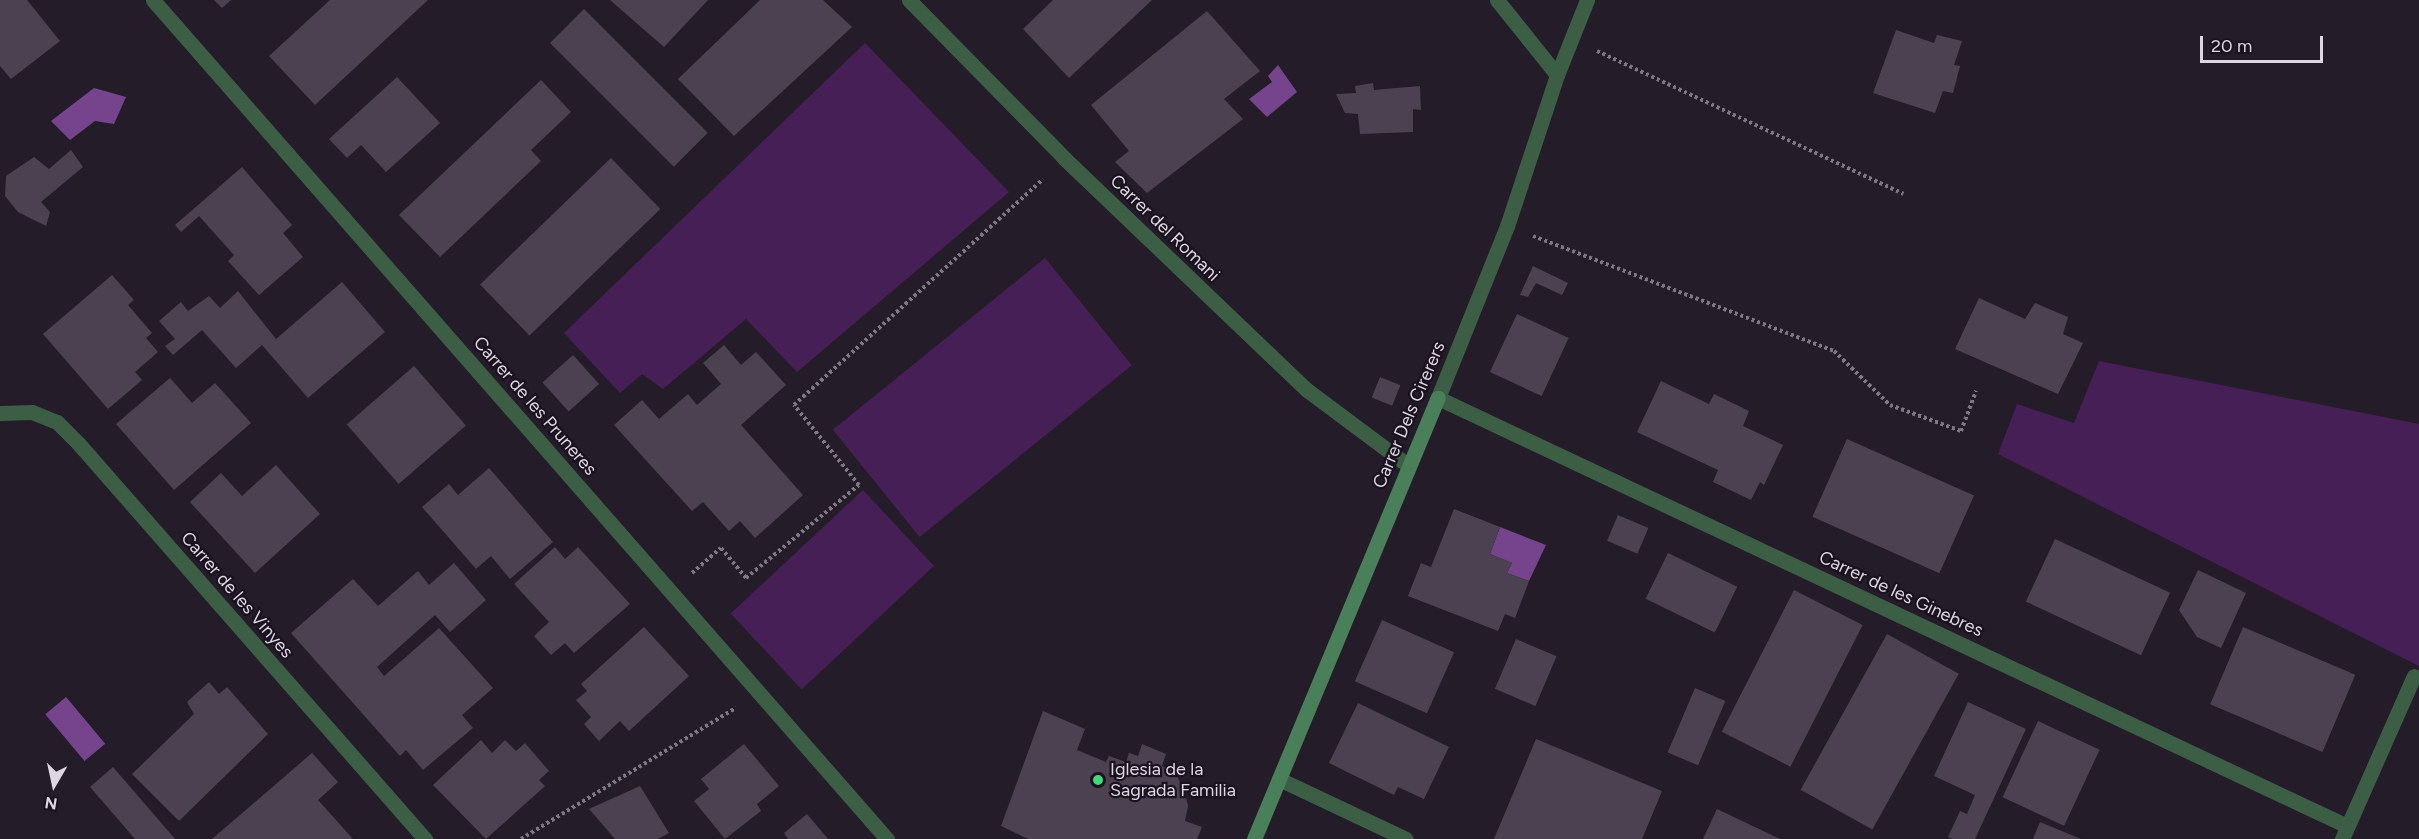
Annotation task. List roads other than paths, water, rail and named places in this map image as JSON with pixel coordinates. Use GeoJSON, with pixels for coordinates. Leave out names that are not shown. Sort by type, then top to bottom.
{"type":"FeatureCollection","features":[{"type":"Feature","properties":{"kind":"street","name":"Carrer de les Pruneres"},"geometry":{"type":"LineString","coordinates":[[153,0],[887,839]]}},
{"type":"Feature","properties":{"kind":"street","name":"Carrer del Romani"},"geometry":{"type":"LineString","coordinates":[[909,0],[1065,159],[1307,390],[1409,466]]}},
{"type":"Feature","properties":{"kind":"street"},"geometry":{"type":"LineString","coordinates":[[1497,0],[1557,75]]}},
{"type":"Feature","properties":{"kind":"street","name":"Carrer Dels Cirerers"},"geometry":{"type":"LineString","coordinates":[[1254,839],[1508,226],[1557,75],[1587,0]]}},
{"type":"Feature","properties":{"kind":"street","name":"Carrer de les Ginebres"},"geometry":{"type":"LineString","coordinates":[[1438,398],[2344,833]]}},
{"type":"Feature","properties":{"kind":"street","name":"Carrer de les Vinyes"},"geometry":{"type":"LineString","coordinates":[[0,413],[32,412],[57,422],[78,443],[425,839]]}},
{"type":"Feature","properties":{"kind":"street"},"geometry":{"type":"LineString","coordinates":[[2344,833],[2414,676]]}},
{"type":"Feature","properties":{"kind":"street"},"geometry":{"type":"LineString","coordinates":[[1279,779],[1406,839]]}},
{"type":"Feature","properties":{"kind":"place","name":"Iglesia de la Sagrada Familia"},"geometry":{"type":"Point","coordinates":[1098,780]}}]}
